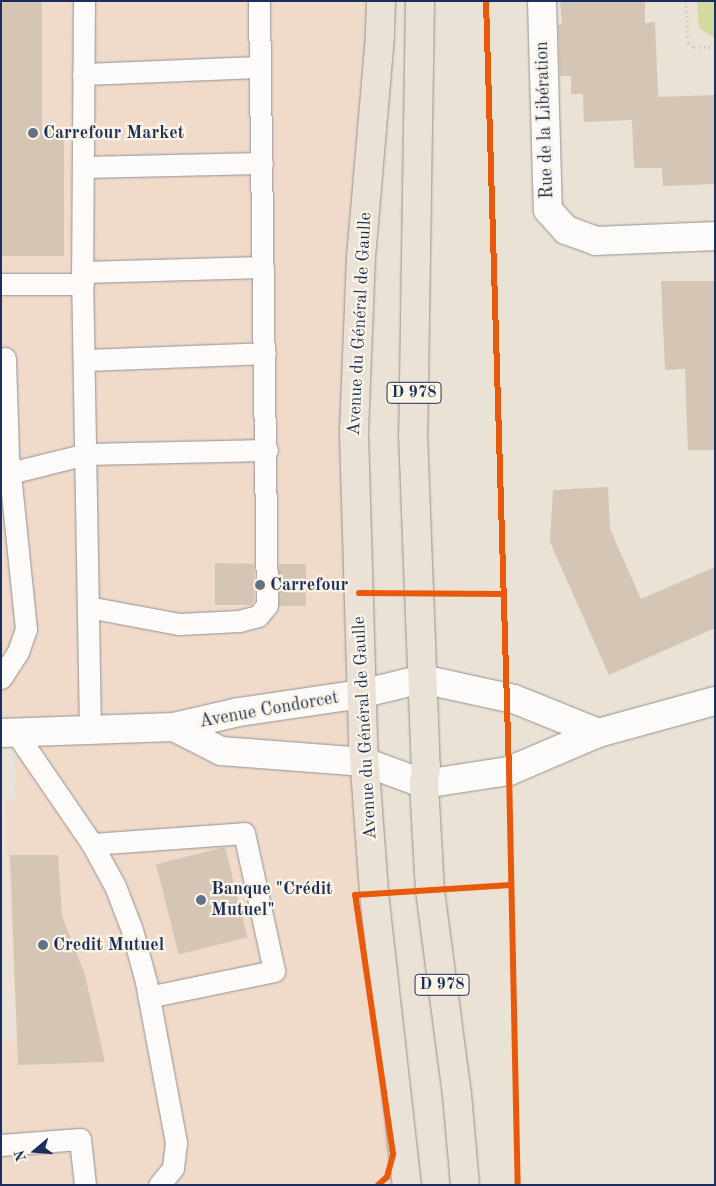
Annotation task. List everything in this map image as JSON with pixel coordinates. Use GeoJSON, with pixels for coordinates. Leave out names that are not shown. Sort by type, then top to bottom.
{"type":"FeatureCollection","features":[{"type":"Feature","properties":{"kind":"main road","name":"Avenue du Général de Gaulle"},"geometry":{"type":"LineString","coordinates":[[381,1],[380,36],[361,257],[354,434],[362,694],[374,893],[407,1185]]}},
{"type":"Feature","properties":{"kind":"main road","name":"D 978"},"geometry":{"type":"LineString","coordinates":[[420,1],[413,434],[426,767],[424,784],[430,890],[457,1094],[465,1185]]}},
{"type":"Feature","properties":{"kind":"street","name":"Rue de la Libération"},"geometry":{"type":"LineString","coordinates":[[542,1],[548,210],[566,230],[596,241],[715,236]]}},
{"type":"Feature","properties":{"kind":"street","name":"Avenue Condorcet"},"geometry":{"type":"LineString","coordinates":[[8,733],[174,727],[239,712],[362,694],[422,679]]}},
{"type":"Feature","properties":{"kind":"street"},"geometry":{"type":"LineString","coordinates":[[422,679],[514,699],[598,733]]}},
{"type":"Feature","properties":{"kind":"street"},"geometry":{"type":"LineString","coordinates":[[424,784],[509,771],[598,733],[715,701]]}},
{"type":"Feature","properties":{"kind":"street","name":"Avenue Condorcet"},"geometry":{"type":"LineString","coordinates":[[174,727],[221,751],[365,762],[424,784]]}},
{"type":"Feature","properties":{"kind":"lane"},"geometry":{"type":"LineString","coordinates":[[84,1],[83,278],[90,731]]}},
{"type":"Feature","properties":{"kind":"lane"},"geometry":{"type":"LineString","coordinates":[[88,607],[178,624],[239,621],[258,616],[267,605],[267,450],[260,1]]}},
{"type":"Feature","properties":{"kind":"lane"},"geometry":{"type":"LineString","coordinates":[[83,74],[260,67]]}},
{"type":"Feature","properties":{"kind":"lane"},"geometry":{"type":"LineString","coordinates":[[83,167],[262,163]]}},
{"type":"Feature","properties":{"kind":"lane"},"geometry":{"type":"LineString","coordinates":[[1,284],[263,267]]}},
{"type":"Feature","properties":{"kind":"lane"},"geometry":{"type":"LineString","coordinates":[[84,360],[265,353]]}},
{"type":"Feature","properties":{"kind":"lane"},"geometry":{"type":"LineString","coordinates":[[1,678],[18,652],[26,629],[10,473],[5,358]]}},
{"type":"Feature","properties":{"kind":"lane"},"geometry":{"type":"LineString","coordinates":[[10,473],[86,454],[267,450]]}},
{"type":"Feature","properties":{"kind":"lane"},"geometry":{"type":"LineString","coordinates":[[8,733],[92,844],[115,886],[132,930],[149,997],[176,1143],[173,1168],[159,1185]]}},
{"type":"Feature","properties":{"kind":"lane"},"geometry":{"type":"LineString","coordinates":[[92,844],[244,833],[274,971],[149,997]]}},
{"type":"Feature","properties":{"kind":"lane"},"geometry":{"type":"LineString","coordinates":[[1,1145],[80,1139],[85,1185]]}},
{"type":"Feature","properties":{"kind":"path"},"geometry":{"type":"LineString","coordinates":[[686,1],[688,43],[694,47],[715,47]]}},
{"type":"Feature","properties":{"kind":"shaded area"},"geometry":{"type":"Polygon","coordinates":[[[1,1],[382,1],[354,434],[407,1185],[1,1185],[1,1042],[17,1041],[5,801],[15,800],[16,733],[1,733],[1,1]]]}},
{"type":"Feature","properties":{"kind":"green space"},"geometry":{"type":"Polygon","coordinates":[[[697,1],[715,1],[715,38],[699,28],[697,1]]]}},
{"type":"Feature","properties":{"kind":"building","name":"Carrefour Market"},"geometry":{"type":"Polygon","coordinates":[[[1,1],[42,1],[42,128],[64,128],[64,256],[1,256],[1,1]]]}},
{"type":"Feature","properties":{"kind":"building"},"geometry":{"type":"Polygon","coordinates":[[[560,1],[645,1],[645,23],[655,22],[658,97],[715,95],[715,184],[663,186],[662,168],[634,168],[632,120],[584,122],[583,94],[571,94],[571,76],[560,76],[558,25],[562,24],[560,1]]]}},
{"type":"Feature","properties":{"kind":"building"},"geometry":{"type":"Polygon","coordinates":[[[661,281],[715,281],[715,450],[688,450],[685,369],[665,370],[661,281]]]}},
{"type":"Feature","properties":{"kind":"building"},"geometry":{"type":"Polygon","coordinates":[[[608,487],[610,529],[641,599],[715,567],[715,628],[609,675],[550,542],[553,490],[608,487]]]}},
{"type":"Feature","properties":{"kind":"building"},"geometry":{"type":"Polygon","coordinates":[[[215,563],[254,564],[254,601],[251,605],[215,605],[215,563]]]}},
{"type":"Feature","properties":{"kind":"building"},"geometry":{"type":"Polygon","coordinates":[[[279,564],[306,564],[306,606],[279,606],[279,564]]]}},
{"type":"Feature","properties":{"kind":"building","name":"Banque \"Crédit Mutuel\""},"geometry":{"type":"Polygon","coordinates":[[[225,847],[247,937],[179,954],[156,864],[225,847]]]}},
{"type":"Feature","properties":{"kind":"building"},"geometry":{"type":"Polygon","coordinates":[[[10,855],[58,855],[62,916],[85,975],[105,1062],[18,1065],[10,855]]]}},
{"type":"Feature","properties":{"kind":"cycle path"},"geometry":{"type":"LineString","coordinates":[[486,1],[509,771],[518,1185]]}},
{"type":"Feature","properties":{"kind":"cycle path"},"geometry":{"type":"LineString","coordinates":[[359,593],[503,594]]}},
{"type":"Feature","properties":{"kind":"cycle path"},"geometry":{"type":"LineString","coordinates":[[378,1185],[387,1177],[393,1154],[355,895],[511,885]]}},
{"type":"Feature","properties":{"kind":"place","name":"Carrefour Market"},"geometry":{"type":"Point","coordinates":[33,133]}},
{"type":"Feature","properties":{"kind":"place","name":"Carrefour"},"geometry":{"type":"Point","coordinates":[260,585]}},
{"type":"Feature","properties":{"kind":"place","name":"Banque \"Crédit Mutuel\""},"geometry":{"type":"Point","coordinates":[201,900]}},
{"type":"Feature","properties":{"kind":"place","name":"Credit Mutuel"},"geometry":{"type":"Point","coordinates":[43,945]}}]}
